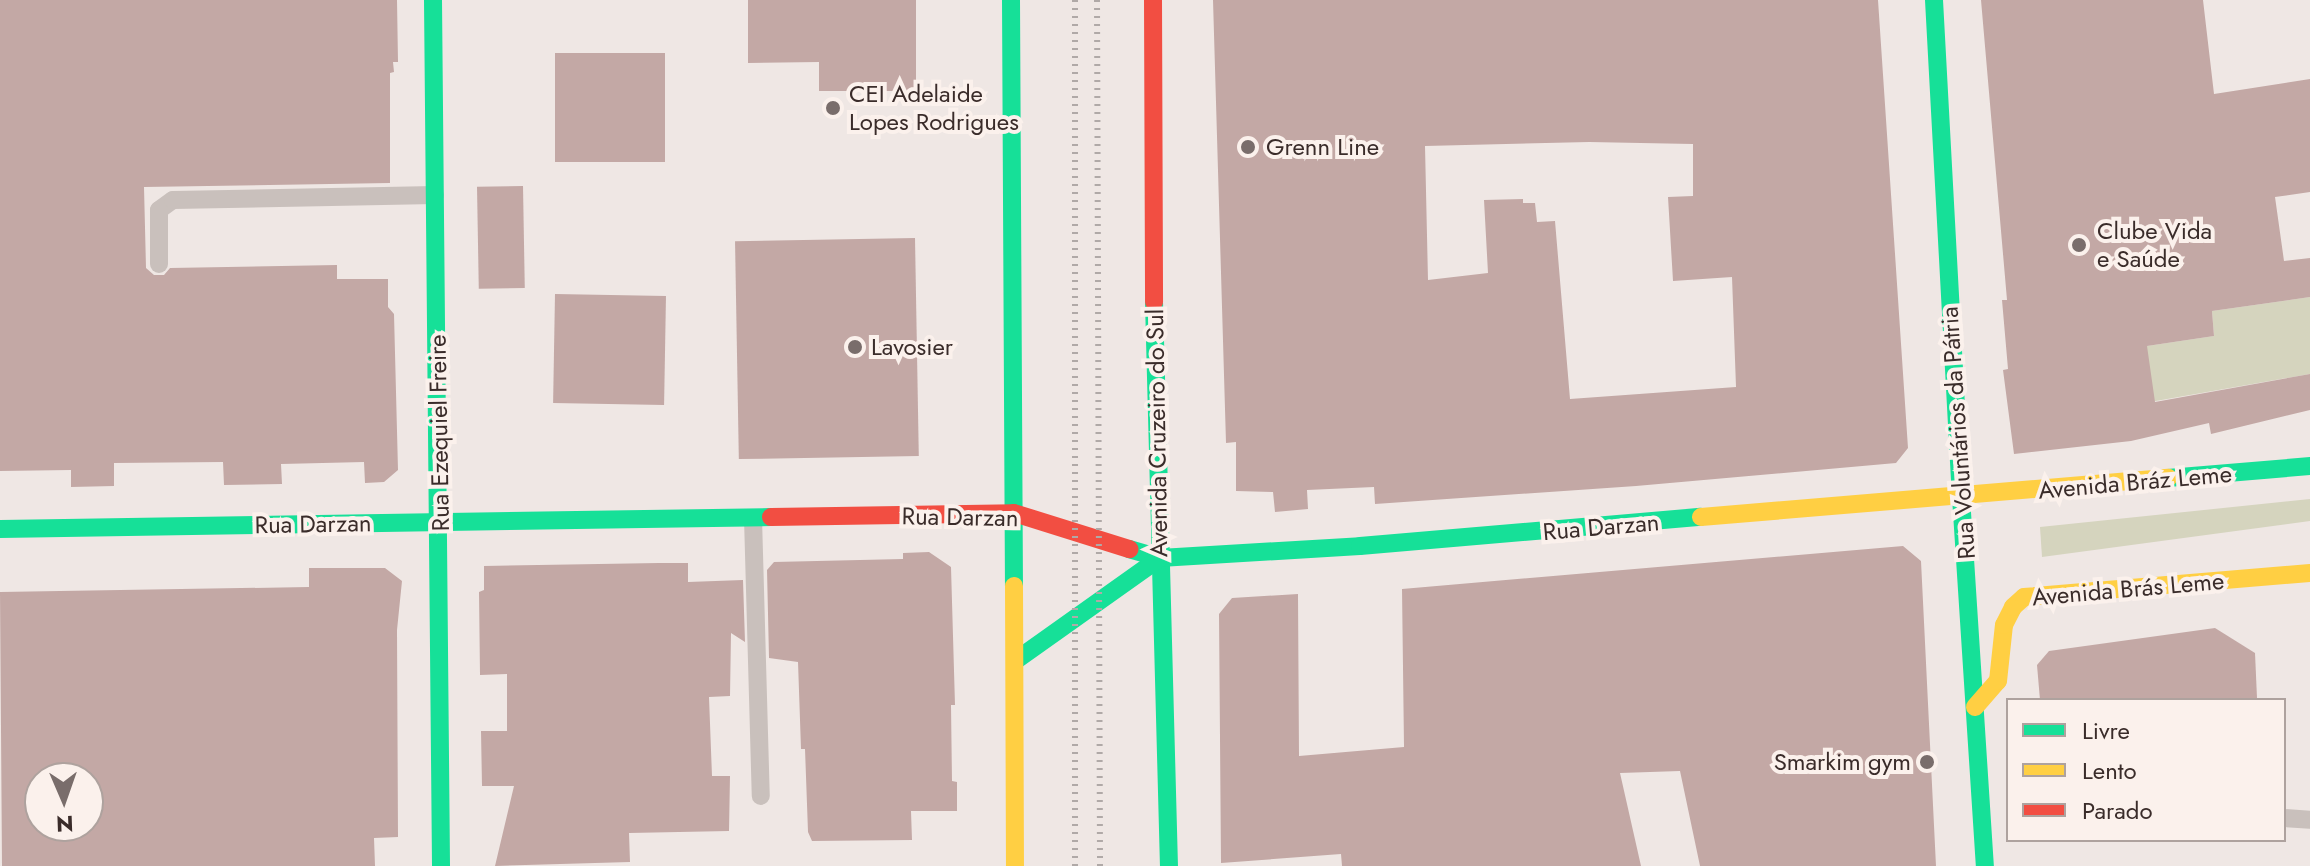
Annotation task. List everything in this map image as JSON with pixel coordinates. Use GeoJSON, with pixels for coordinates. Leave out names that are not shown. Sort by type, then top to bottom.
{"type":"FeatureCollection","features":[{"type":"Feature","properties":{"kind":"main road","name":"Rua Ezequiel Freire"},"geometry":{"type":"LineString","coordinates":[[433,0],[441,866]]}},
{"type":"Feature","properties":{"kind":"main road"},"geometry":{"type":"LineString","coordinates":[[1011,0],[1015,866]]}},
{"type":"Feature","properties":{"kind":"main road","name":"Avenida Cruzeiro do Sul"},"geometry":{"type":"LineString","coordinates":[[1153,0],[1155,429],[1169,866]]}},
{"type":"Feature","properties":{"kind":"main road","name":"Rua Voluntários da Pátria"},"geometry":{"type":"LineString","coordinates":[[1934,0],[1985,866]]}},
{"type":"Feature","properties":{"kind":"main road"},"geometry":{"type":"LineString","coordinates":[[1011,19],[1029,6]]}},
{"type":"Feature","properties":{"kind":"main road","name":"Avenida Bráz Leme"},"geometry":{"type":"LineString","coordinates":[[1961,497],[2310,466]]}},
{"type":"Feature","properties":{"kind":"main road","name":"Rua Darzan"},"geometry":{"type":"LineString","coordinates":[[0,529],[1014,513],[1160,558],[1261,554],[1961,497]]}},
{"type":"Feature","properties":{"kind":"main road"},"geometry":{"type":"LineString","coordinates":[[1015,661],[1160,558]]}},
{"type":"Feature","properties":{"kind":"main road","name":"Avenida Brás Leme"},"geometry":{"type":"LineString","coordinates":[[1975,707],[1998,681],[2004,625],[2013,607],[2024,597],[2310,573]]}},
{"type":"Feature","properties":{"kind":"lane"},"geometry":{"type":"LineString","coordinates":[[159,264],[159,210],[173,200],[435,195]]}},
{"type":"Feature","properties":{"kind":"lane"},"geometry":{"type":"LineString","coordinates":[[753,518],[761,796]]}},
{"type":"Feature","properties":{"kind":"lane"},"geometry":{"type":"LineString","coordinates":[[2286,818],[2310,820]]}},
{"type":"Feature","properties":{"kind":"green space"},"geometry":{"type":"Polygon","coordinates":[[[2310,297],[2310,374],[2133,405],[2147,346],[2214,336],[2212,311],[2310,297]]]}},
{"type":"Feature","properties":{"kind":"green space"},"geometry":{"type":"Polygon","coordinates":[[[2310,499],[2310,521],[2042,557],[2040,527],[2310,499]]]}},
{"type":"Feature","properties":{"kind":"building"},"geometry":{"type":"Polygon","coordinates":[[[0,0],[397,0],[398,62],[393,62],[394,72],[390,73],[390,183],[144,187],[146,268],[154,275],[164,275],[170,268],[337,265],[337,279],[388,279],[388,307],[394,314],[398,470],[384,482],[365,483],[364,462],[281,464],[282,484],[224,485],[223,462],[114,463],[114,486],[71,487],[71,470],[0,471],[0,0]]]}},
{"type":"Feature","properties":{"kind":"building"},"geometry":{"type":"Polygon","coordinates":[[[748,0],[916,0],[916,91],[819,91],[819,62],[748,63],[748,0]]]}},
{"type":"Feature","properties":{"kind":"building"},"geometry":{"type":"Polygon","coordinates":[[[1213,0],[1878,0],[1908,448],[1896,463],[1636,486],[1375,504],[1374,487],[1307,490],[1308,509],[1275,512],[1273,492],[1236,491],[1236,442],[1226,443],[1213,0]],[[1589,142],[1425,146],[1428,280],[1488,273],[1484,200],[1523,199],[1523,203],[1535,203],[1537,222],[1555,221],[1570,399],[1736,387],[1732,277],[1673,281],[1668,197],[1693,196],[1693,144],[1589,142]]]}},
{"type":"Feature","properties":{"kind":"building"},"geometry":{"type":"Polygon","coordinates":[[[1981,0],[2203,0],[2214,94],[2310,79],[2310,192],[2275,197],[2284,261],[2310,258],[2310,297],[2212,311],[2214,336],[2147,346],[2155,402],[2310,374],[2310,410],[2211,434],[2209,423],[2131,441],[2014,454],[2003,370],[2008,369],[2002,300],[2007,300],[1981,0]]]}},
{"type":"Feature","properties":{"kind":"building"},"geometry":{"type":"Polygon","coordinates":[[[555,53],[665,53],[665,162],[555,162],[555,53]]]}},
{"type":"Feature","properties":{"kind":"building"},"geometry":{"type":"Polygon","coordinates":[[[523,186],[525,288],[479,289],[477,187],[523,186]]]}},
{"type":"Feature","properties":{"kind":"building"},"geometry":{"type":"Polygon","coordinates":[[[915,238],[919,456],[739,459],[735,241],[915,238]]]}},
{"type":"Feature","properties":{"kind":"building"},"geometry":{"type":"Polygon","coordinates":[[[555,294],[666,296],[664,405],[553,403],[555,294]]]}},
{"type":"Feature","properties":{"kind":"building"},"geometry":{"type":"Polygon","coordinates":[[[1903,546],[1921,561],[1936,866],[1700,866],[1680,771],[1620,773],[1641,866],[1342,866],[1341,854],[1221,863],[1219,614],[1232,598],[1298,594],[1299,756],[1404,747],[1402,589],[1903,546]]]}},
{"type":"Feature","properties":{"kind":"building"},"geometry":{"type":"Polygon","coordinates":[[[929,552],[951,567],[955,705],[951,705],[952,781],[957,782],[957,811],[911,811],[912,840],[812,841],[808,832],[805,749],[801,749],[798,662],[769,658],[767,570],[774,562],[903,559],[903,553],[929,552]]]}},
{"type":"Feature","properties":{"kind":"building"},"geometry":{"type":"Polygon","coordinates":[[[688,563],[688,582],[743,580],[745,642],[731,633],[730,696],[709,697],[712,776],[730,776],[729,831],[629,833],[630,862],[495,866],[514,786],[482,786],[481,731],[507,731],[507,674],[480,675],[479,592],[484,590],[484,566],[688,563]]]}},
{"type":"Feature","properties":{"kind":"building"},"geometry":{"type":"Polygon","coordinates":[[[309,568],[385,568],[402,581],[397,630],[398,837],[374,838],[375,866],[2,866],[0,592],[309,587],[309,568]]]}},
{"type":"Feature","properties":{"kind":"building"},"geometry":{"type":"Polygon","coordinates":[[[2215,628],[2255,653],[2257,698],[2040,698],[2037,665],[2049,651],[2215,628]]]}},
{"type":"Feature","properties":{"kind":"railway"},"geometry":{"type":"LineString","coordinates":[[1075,0],[1075,866]]}},
{"type":"Feature","properties":{"kind":"railway"},"geometry":{"type":"LineString","coordinates":[[1097,0],[1100,866]]}},
{"type":"Feature","properties":{"kind":"traffic: fast"},"geometry":{"type":"LineString","coordinates":[[433,0],[441,866]]}},
{"type":"Feature","properties":{"kind":"traffic: fast"},"geometry":{"type":"LineString","coordinates":[[1011,0],[1014,586]]}},
{"type":"Feature","properties":{"kind":"traffic: fast"},"geometry":{"type":"LineString","coordinates":[[1934,0],[1961,497]]}},
{"type":"Feature","properties":{"kind":"traffic: fast"},"geometry":{"type":"LineString","coordinates":[[1154,302],[1169,866]]}},
{"type":"Feature","properties":{"kind":"traffic: fast"},"geometry":{"type":"LineString","coordinates":[[2168,478],[2310,466]]}},
{"type":"Feature","properties":{"kind":"traffic: fast"},"geometry":{"type":"LineString","coordinates":[[1961,497],[1985,866]]}},
{"type":"Feature","properties":{"kind":"traffic: fast"},"geometry":{"type":"LineString","coordinates":[[0,529],[771,517]]}},
{"type":"Feature","properties":{"kind":"traffic: fast"},"geometry":{"type":"LineString","coordinates":[[1129,549],[1160,558],[1360,546],[1701,517]]}},
{"type":"Feature","properties":{"kind":"traffic: fast"},"geometry":{"type":"LineString","coordinates":[[1015,661],[1160,558]]}},
{"type":"Feature","properties":{"kind":"traffic: slow"},"geometry":{"type":"LineString","coordinates":[[1701,517],[2168,478]]}},
{"type":"Feature","properties":{"kind":"traffic: slow"},"geometry":{"type":"LineString","coordinates":[[1975,707],[1998,681],[2004,625],[2013,607],[2024,597],[2310,573]]}},
{"type":"Feature","properties":{"kind":"traffic: slow"},"geometry":{"type":"LineString","coordinates":[[1014,586],[1015,866]]}},
{"type":"Feature","properties":{"kind":"traffic: jam"},"geometry":{"type":"LineString","coordinates":[[1153,0],[1154,302]]}},
{"type":"Feature","properties":{"kind":"traffic: jam"},"geometry":{"type":"LineString","coordinates":[[771,517],[1014,513],[1129,549]]}},
{"type":"Feature","properties":{"kind":"place","name":"CEI Adelaide Lopes Rodrigues"},"geometry":{"type":"Point","coordinates":[833,108]}},
{"type":"Feature","properties":{"kind":"place","name":"Grenn Line"},"geometry":{"type":"Point","coordinates":[1248,147]}},
{"type":"Feature","properties":{"kind":"place","name":"Clube Vida e Saúde"},"geometry":{"type":"Point","coordinates":[2079,245]}},
{"type":"Feature","properties":{"kind":"place","name":"Lavosier"},"geometry":{"type":"Point","coordinates":[855,347]}},
{"type":"Feature","properties":{"kind":"place","name":"Smarkim gym"},"geometry":{"type":"Point","coordinates":[1927,762]}}]}
